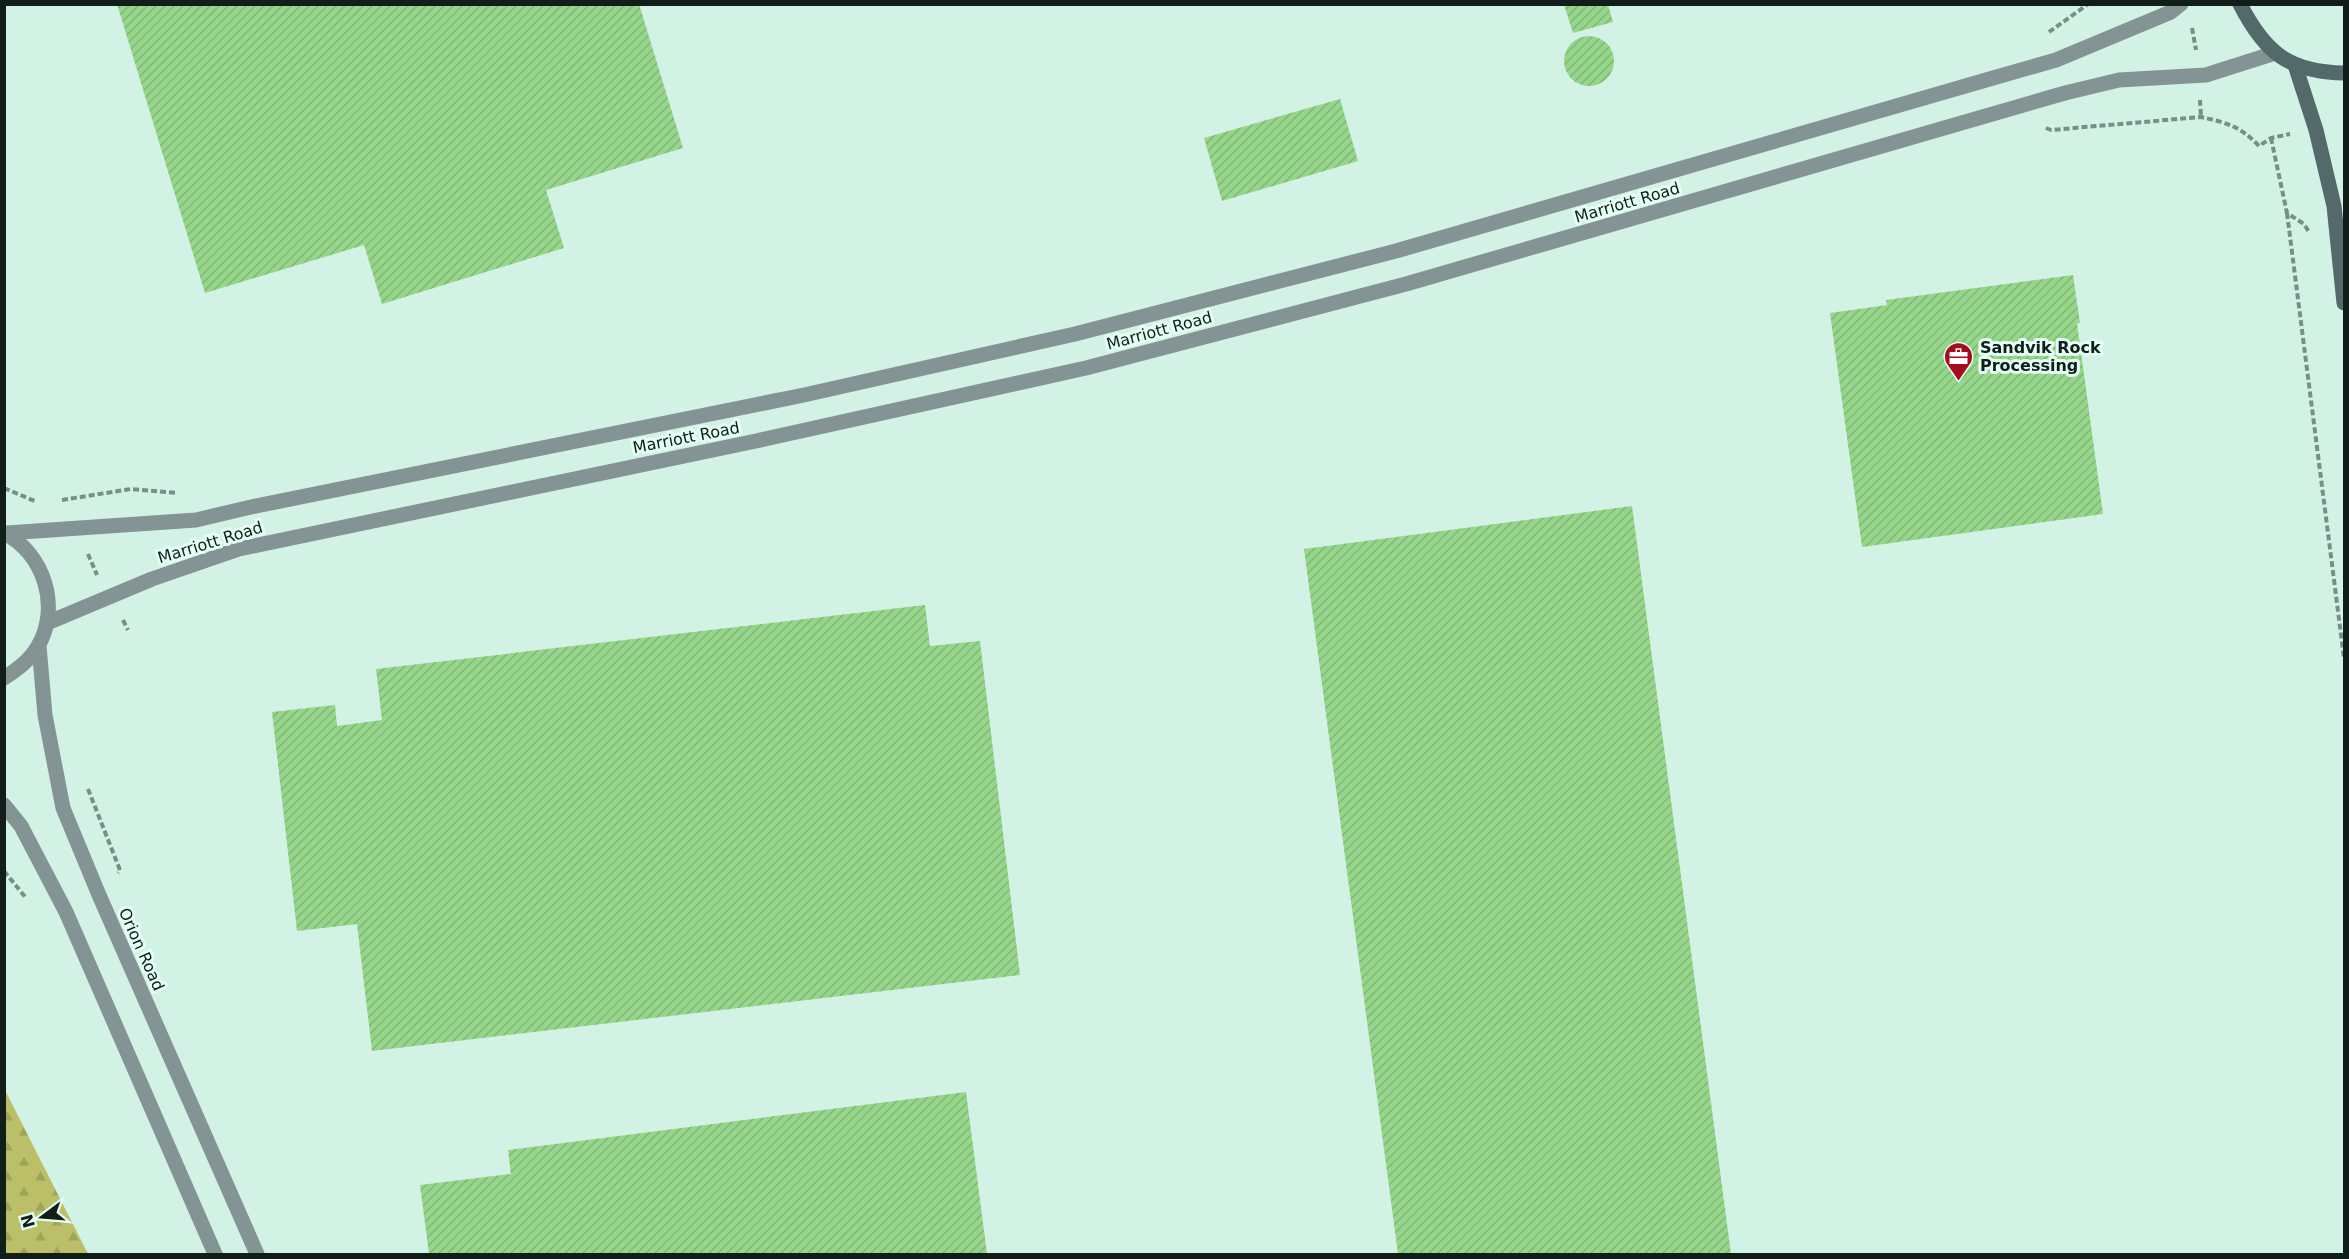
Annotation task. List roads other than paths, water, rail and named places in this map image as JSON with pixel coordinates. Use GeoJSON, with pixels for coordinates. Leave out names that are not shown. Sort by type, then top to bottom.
{"type":"FeatureCollection","features":[{"type":"Feature","properties":{"kind":"main road"},"geometry":{"type":"LineString","coordinates":[[2240,4],[2253,31],[2276,53],[2295,65],[2322,73],[2344,73]]}},
{"type":"Feature","properties":{"kind":"main road"},"geometry":{"type":"LineString","coordinates":[[2295,65],[2316,129],[2334,206],[2344,303]]}},
{"type":"Feature","properties":{"kind":"street","name":"Marriott Road"},"geometry":{"type":"LineString","coordinates":[[6,533],[196,520],[263,504],[804,395],[1075,334],[1396,251],[2045,63],[2117,36],[2171,12],[2181,4]]}},
{"type":"Feature","properties":{"kind":"street","name":"Marriott Road"},"geometry":{"type":"LineString","coordinates":[[47,623],[152,579],[239,549],[756,441],[1086,368],[1406,285],[2066,93],[2119,80],[2206,75],[2276,53]]}},
{"type":"Feature","properties":{"kind":"street","name":"Marriott Road"},"geometry":{"type":"LineString","coordinates":[[4,678],[23,666],[39,646],[47,623],[48,597],[42,572],[27,550],[6,533]]}},
{"type":"Feature","properties":{"kind":"street","name":"Orion Road"},"geometry":{"type":"LineString","coordinates":[[39,646],[45,715],[63,808],[99,896],[256,1254]]}},
{"type":"Feature","properties":{"kind":"street"},"geometry":{"type":"LineString","coordinates":[[4,805],[21,826],[66,912],[216,1254]]}},
{"type":"Feature","properties":{"kind":"place","name":"Sandvik Rock Processing"},"geometry":{"type":"Point","coordinates":[1959,382]}}]}
